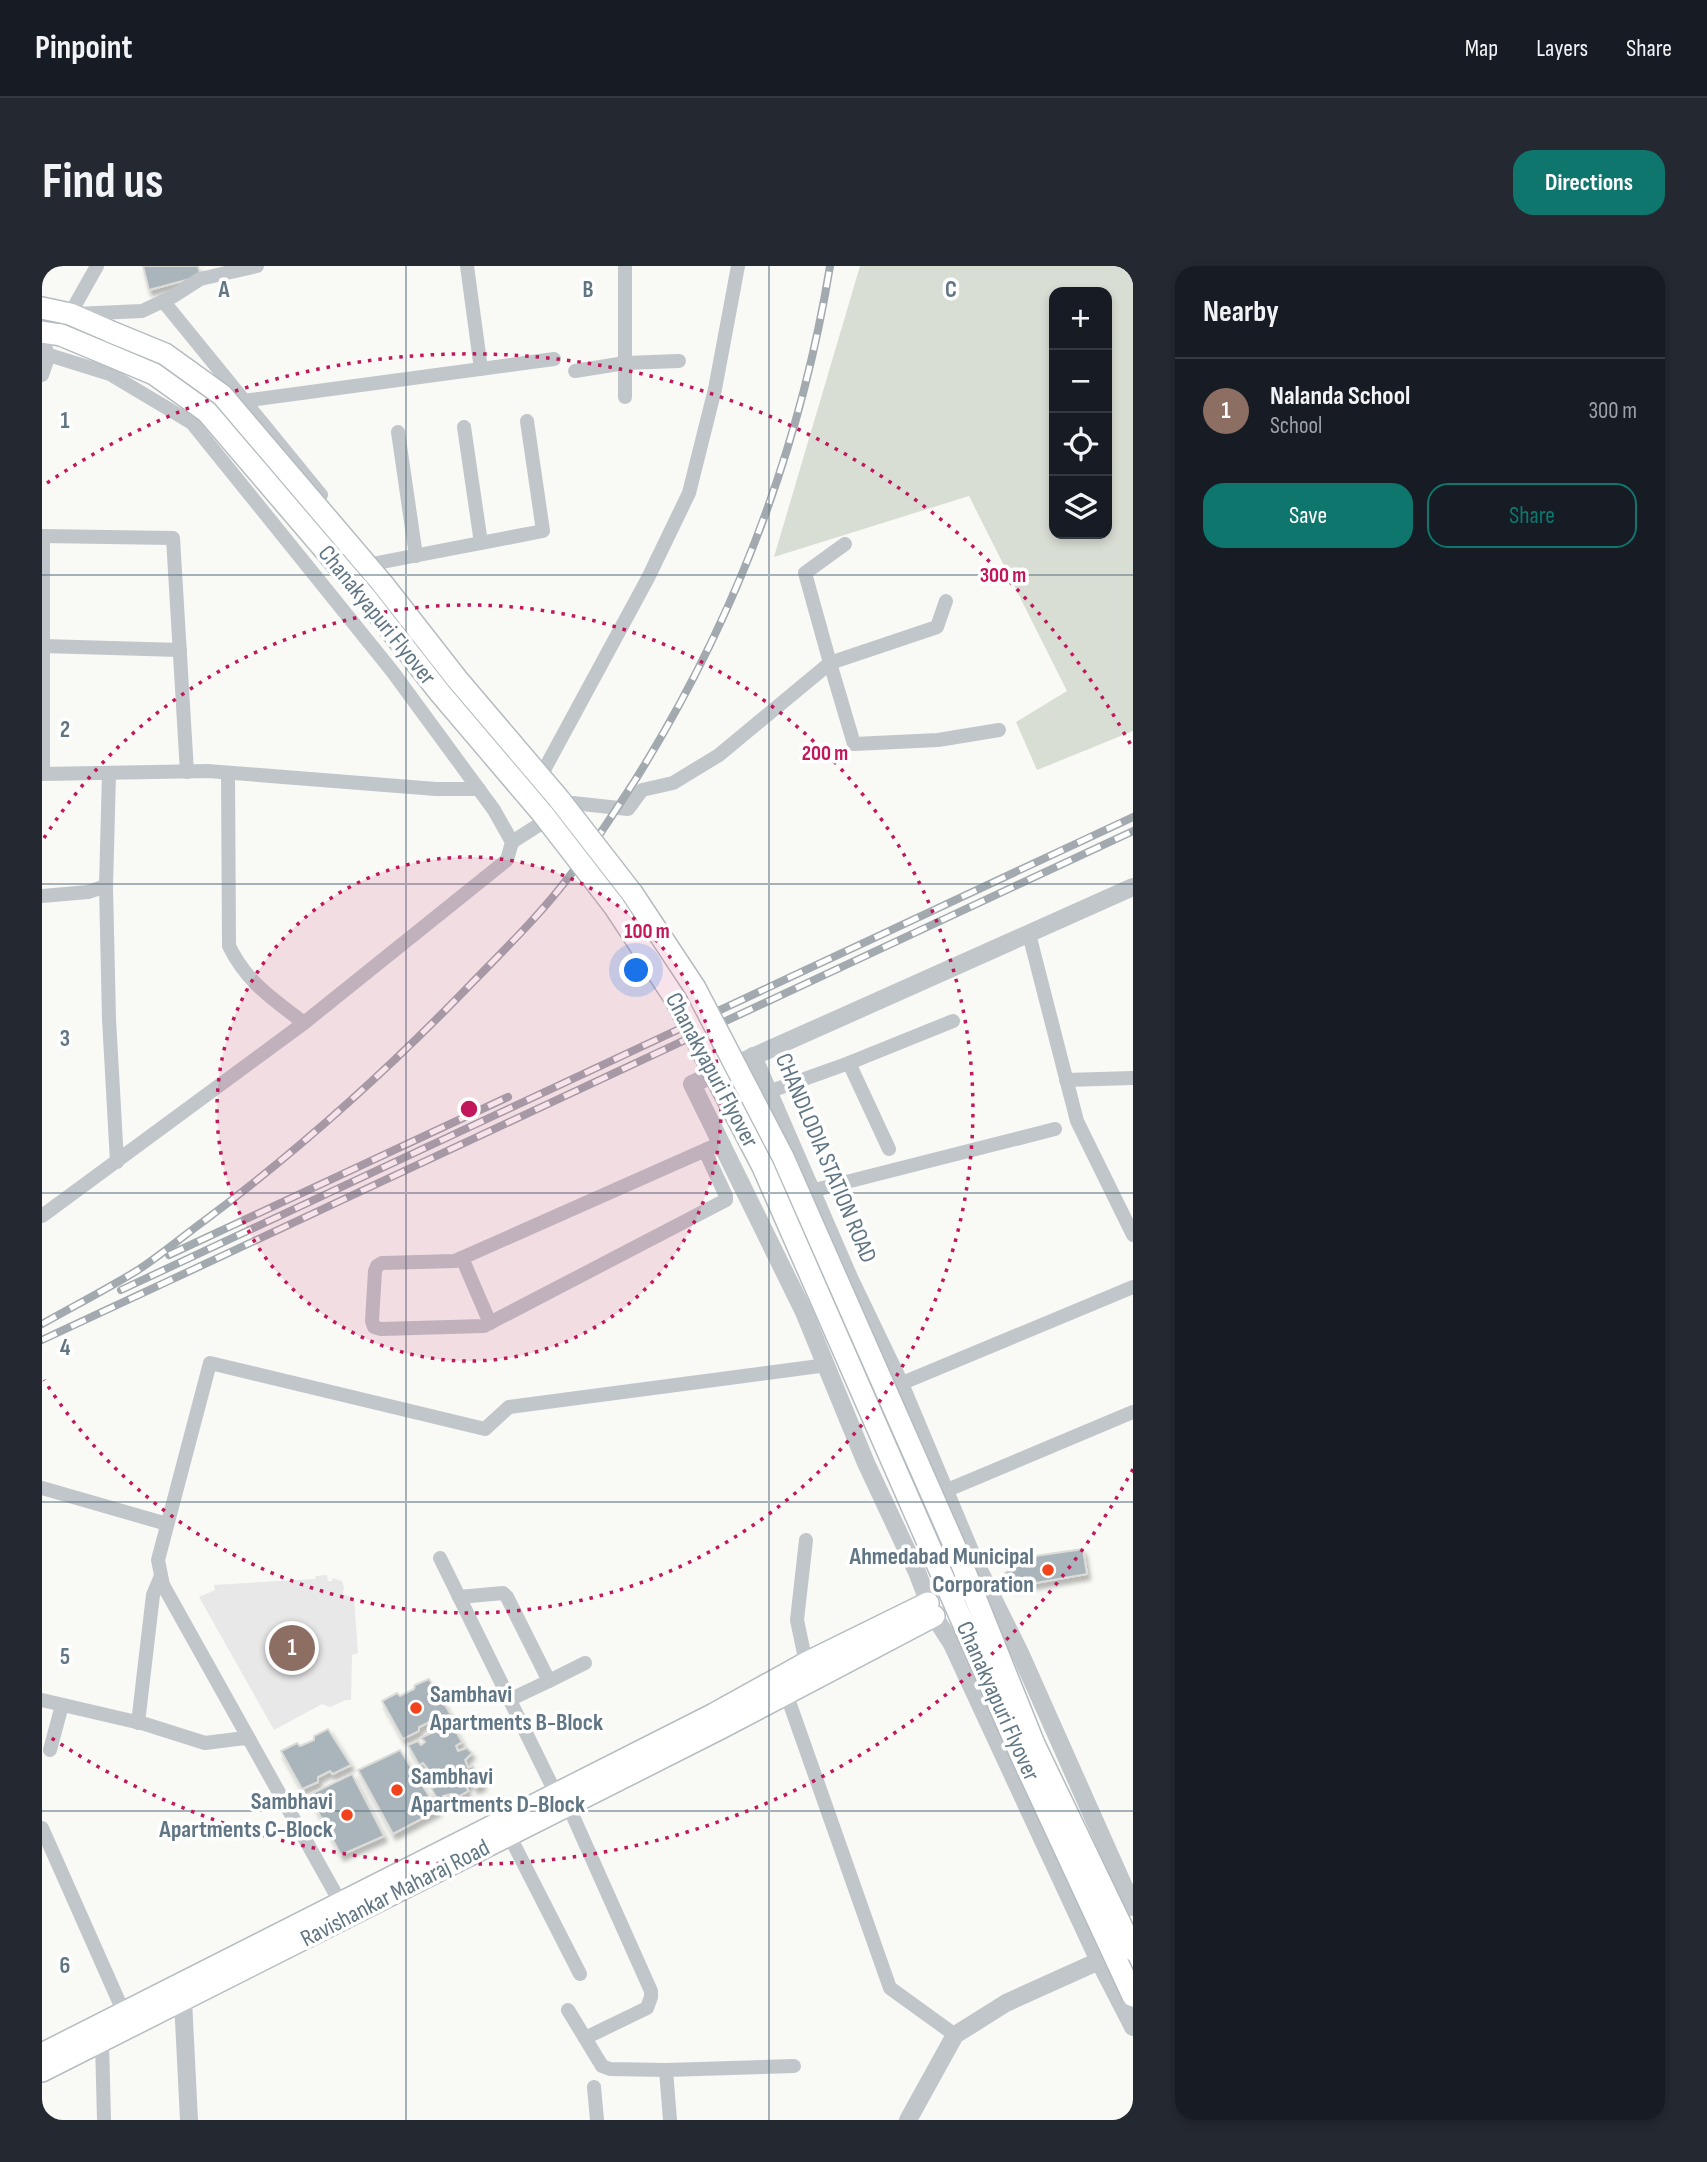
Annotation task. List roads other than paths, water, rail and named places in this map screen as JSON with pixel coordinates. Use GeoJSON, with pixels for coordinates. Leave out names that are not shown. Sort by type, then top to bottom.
{"type":"FeatureCollection","features":[{"type":"Feature","properties":{"kind":"main road","name":"Chanakyapuri Flyover"},"geometry":{"type":"LineString","coordinates":[[42,308],[70,314],[165,354],[222,395],[382,583],[457,679],[559,799],[632,893],[695,988],[783,1157],[955,1547],[1034,1744],[1133,1950]]}},
{"type":"Feature","properties":{"kind":"main road","name":"Chanakyapuri Flyover"},"geometry":{"type":"LineString","coordinates":[[48,341],[154,374],[207,412],[365,597],[440,693],[542,813],[614,906],[676,1000],[763,1167],[1020,1755],[1133,1996]]}},
{"type":"Feature","properties":{"kind":"main road","name":"Ravishankar Maharaj Road"},"geometry":{"type":"LineString","coordinates":[[344,1910],[509,1835],[562,1799],[806,1663],[931,1610]]}},
{"type":"Feature","properties":{"kind":"main road","name":"Ravishankar Maharaj Road"},"geometry":{"type":"LineString","coordinates":[[42,2071],[103,2040],[180,1993],[562,1799],[786,1693],[931,1610]]}},
{"type":"Feature","properties":{"kind":"main road","name":"Ravishankar Maharaj Road"},"geometry":{"type":"LineString","coordinates":[[42,2054],[124,2013],[180,1993]]}},
{"type":"Feature","properties":{"kind":"street"},"geometry":{"type":"LineString","coordinates":[[70,314],[96,266]]}},
{"type":"Feature","properties":{"kind":"street"},"geometry":{"type":"LineString","coordinates":[[70,314],[142,311],[200,279],[257,266]]}},
{"type":"Feature","properties":{"kind":"street"},"geometry":{"type":"LineString","coordinates":[[467,266],[481,369]]}},
{"type":"Feature","properties":{"kind":"street"},"geometry":{"type":"LineString","coordinates":[[625,266],[625,397]]}},
{"type":"Feature","properties":{"kind":"street"},"geometry":{"type":"LineString","coordinates":[[544,770],[648,578],[689,494],[715,389],[738,266]]}},
{"type":"Feature","properties":{"kind":"street"},"geometry":{"type":"LineString","coordinates":[[163,301],[573,803]]}},
{"type":"Feature","properties":{"kind":"street"},"geometry":{"type":"LineString","coordinates":[[42,375],[48,341],[110,374],[191,423],[392,671],[494,810],[512,842]]}},
{"type":"Feature","properties":{"kind":"street"},"geometry":{"type":"LineString","coordinates":[[243,401],[554,359]]}},
{"type":"Feature","properties":{"kind":"street"},"geometry":{"type":"LineString","coordinates":[[575,371],[625,363],[679,361]]}},
{"type":"Feature","properties":{"kind":"street"},"geometry":{"type":"LineString","coordinates":[[377,564],[543,531],[527,421]]}},
{"type":"Feature","properties":{"kind":"street"},"geometry":{"type":"LineString","coordinates":[[464,426],[481,543]]}},
{"type":"Feature","properties":{"kind":"street"},"geometry":{"type":"LineString","coordinates":[[398,432],[416,556]]}},
{"type":"Feature","properties":{"kind":"street"},"geometry":{"type":"LineString","coordinates":[[187,772],[173,538],[42,536],[43,774],[228,773],[436,789],[479,789]]}},
{"type":"Feature","properties":{"kind":"street"},"geometry":{"type":"LineString","coordinates":[[845,544],[804,573],[854,744],[938,740],[999,730]]}},
{"type":"Feature","properties":{"kind":"street"},"geometry":{"type":"LineString","coordinates":[[42,1216],[304,1023],[507,860],[512,842],[573,803],[628,809],[642,790],[673,783],[719,755],[830,663],[937,627],[946,601]]}},
{"type":"Feature","properties":{"kind":"street"},"geometry":{"type":"LineString","coordinates":[[43,646],[180,650]]}},
{"type":"Feature","properties":{"kind":"street"},"geometry":{"type":"LineString","coordinates":[[228,773],[229,946],[238,964],[254,984],[304,1023]]}},
{"type":"Feature","properties":{"kind":"street"},"geometry":{"type":"LineString","coordinates":[[109,774],[106,886],[109,1019],[117,1162]]}},
{"type":"Feature","properties":{"kind":"street"},"geometry":{"type":"LineString","coordinates":[[42,896],[88,892],[106,886]]}},
{"type":"Feature","properties":{"kind":"street","name":"CHANDLODIA STATION ROAD"},"geometry":{"type":"LineString","coordinates":[[1133,887],[753,1056],[850,1280],[900,1384],[973,1558],[1000,1609],[1133,1908]]}},
{"type":"Feature","properties":{"kind":"street"},"geometry":{"type":"LineString","coordinates":[[1029,934],[1077,1121],[1133,1235]]}},
{"type":"Feature","properties":{"kind":"street"},"geometry":{"type":"LineString","coordinates":[[768,1092],[953,1021]]}},
{"type":"Feature","properties":{"kind":"street"},"geometry":{"type":"LineString","coordinates":[[713,1147],[455,1261],[382,1263],[377,1266],[372,1321],[374,1327],[484,1326],[726,1200],[713,1147],[692,1084],[753,1056]]}},
{"type":"Feature","properties":{"kind":"street"},"geometry":{"type":"LineString","coordinates":[[849,1063],[889,1149]]}},
{"type":"Feature","properties":{"kind":"street"},"geometry":{"type":"LineString","coordinates":[[1066,1080],[1133,1078]]}},
{"type":"Feature","properties":{"kind":"street"},"geometry":{"type":"LineString","coordinates":[[811,1191],[1055,1129]]}},
{"type":"Feature","properties":{"kind":"street"},"geometry":{"type":"LineString","coordinates":[[713,1147],[804,1312],[866,1463],[917,1572],[931,1610],[952,1644],[1099,1961],[1133,2027]]}},
{"type":"Feature","properties":{"kind":"street"},"geometry":{"type":"LineString","coordinates":[[462,1258],[490,1323]]}},
{"type":"Feature","properties":{"kind":"street"},"geometry":{"type":"LineString","coordinates":[[900,1384],[1133,1287]]}},
{"type":"Feature","properties":{"kind":"street"},"geometry":{"type":"LineString","coordinates":[[344,1910],[163,1586],[158,1560],[210,1363],[485,1429],[509,1407],[827,1365]]}},
{"type":"Feature","properties":{"kind":"street"},"geometry":{"type":"LineString","coordinates":[[945,1491],[1133,1412]]}},
{"type":"Feature","properties":{"kind":"street"},"geometry":{"type":"LineString","coordinates":[[42,1488],[167,1524]]}},
{"type":"Feature","properties":{"kind":"street"},"geometry":{"type":"LineString","coordinates":[[806,1540],[797,1620],[806,1663]]}},
{"type":"Feature","properties":{"kind":"street"},"geometry":{"type":"LineString","coordinates":[[440,1558],[509,1700],[562,1799],[650,1991],[647,2008],[585,2038]]}},
{"type":"Feature","properties":{"kind":"street"},"geometry":{"type":"LineString","coordinates":[[931,1610],[960,1585],[973,1558]]}},
{"type":"Feature","properties":{"kind":"street"},"geometry":{"type":"LineString","coordinates":[[138,1723],[153,1595],[161,1576]]}},
{"type":"Feature","properties":{"kind":"street"},"geometry":{"type":"LineString","coordinates":[[459,1597],[503,1593],[549,1681]]}},
{"type":"Feature","properties":{"kind":"street"},"geometry":{"type":"LineString","coordinates":[[931,1610],[970,1603],[1000,1609]]}},
{"type":"Feature","properties":{"kind":"street"},"geometry":{"type":"LineString","coordinates":[[509,1700],[586,1663]]}},
{"type":"Feature","properties":{"kind":"street"},"geometry":{"type":"LineString","coordinates":[[786,1693],[890,1988],[955,2035]]}},
{"type":"Feature","properties":{"kind":"street"},"geometry":{"type":"LineString","coordinates":[[42,1700],[138,1723],[205,1743],[245,1738],[250,1741]]}},
{"type":"Feature","properties":{"kind":"street"},"geometry":{"type":"LineString","coordinates":[[50,1750],[62,1705]]}},
{"type":"Feature","properties":{"kind":"street"},"geometry":{"type":"LineString","coordinates":[[42,1828],[45,1845],[124,2013]]}},
{"type":"Feature","properties":{"kind":"street"},"geometry":{"type":"LineString","coordinates":[[509,1835],[580,1974]]}},
{"type":"Feature","properties":{"kind":"street"},"geometry":{"type":"LineString","coordinates":[[912,2119],[955,2035],[1006,2003],[1099,1961]]}},
{"type":"Feature","properties":{"kind":"street"},"geometry":{"type":"LineString","coordinates":[[180,1993],[189,2120]]}},
{"type":"Feature","properties":{"kind":"street"},"geometry":{"type":"LineString","coordinates":[[568,2010],[602,2066],[610,2069],[794,2066]]}},
{"type":"Feature","properties":{"kind":"street"},"geometry":{"type":"LineString","coordinates":[[103,2040],[104,2120]]}},
{"type":"Feature","properties":{"kind":"street"},"geometry":{"type":"LineString","coordinates":[[666,2070],[670,2120]]}},
{"type":"Feature","properties":{"kind":"street"},"geometry":{"type":"LineString","coordinates":[[594,2087],[597,2120]]}},
{"type":"Feature","properties":{"kind":"railway"},"geometry":{"type":"LineString","coordinates":[[42,1324],[147,1264],[308,1137],[440,1016],[533,919],[577,867],[670,722],[732,598],[758,534],[801,402],[830,266]]}},
{"type":"Feature","properties":{"kind":"railway"},"geometry":{"type":"LineString","coordinates":[[121,1290],[1133,817]]}},
{"type":"Feature","properties":{"kind":"railway"},"geometry":{"type":"LineString","coordinates":[[42,1340],[1133,831]]}},
{"type":"Feature","properties":{"kind":"railway"},"geometry":{"type":"LineString","coordinates":[[169,1255],[508,1097]]}},
{"type":"Feature","properties":{"kind":"place","name":"Ahmedabad Municipal Corporation"},"geometry":{"type":"Point","coordinates":[1048,1570]}},
{"type":"Feature","properties":{"kind":"place","name":"Nalanda School"},"geometry":{"type":"Point","coordinates":[292,1648]}},
{"type":"Feature","properties":{"kind":"place","name":"Sambhavi Apartments B-Block"},"geometry":{"type":"Point","coordinates":[416,1708]}},
{"type":"Feature","properties":{"kind":"place","name":"Sambhavi Apartments D-Block"},"geometry":{"type":"Point","coordinates":[397,1790]}},
{"type":"Feature","properties":{"kind":"place","name":"Sambhavi Apartments C-Block"},"geometry":{"type":"Point","coordinates":[347,1815]}}]}
